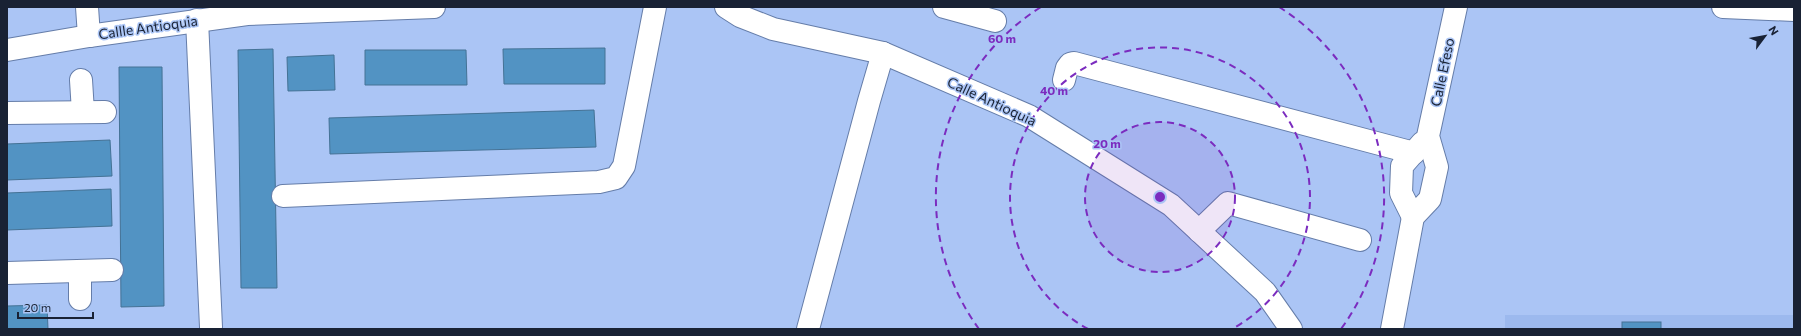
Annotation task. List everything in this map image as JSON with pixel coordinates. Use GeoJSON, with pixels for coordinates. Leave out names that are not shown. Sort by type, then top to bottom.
{"type":"FeatureCollection","features":[{"type":"Feature","properties":{"kind":"street"},"geometry":{"type":"LineString","coordinates":[[88,7],[89,36]]}},
{"type":"Feature","properties":{"kind":"street","name":"Callle Antioquia"},"geometry":{"type":"LineString","coordinates":[[7,50],[197,20],[246,10],[434,7]]}},
{"type":"Feature","properties":{"kind":"street"},"geometry":{"type":"LineString","coordinates":[[283,196],[599,182],[616,178],[624,166],[655,7]]}},
{"type":"Feature","properties":{"kind":"street","name":"Calle Antioquia"},"geometry":{"type":"LineString","coordinates":[[726,7],[740,16],[773,29],[883,53],[1029,116],[1172,205],[1265,292],[1291,329]]}},
{"type":"Feature","properties":{"kind":"street"},"geometry":{"type":"LineString","coordinates":[[944,7],[995,21]]}},
{"type":"Feature","properties":{"kind":"street","name":"Calle Efeso"},"geometry":{"type":"LineString","coordinates":[[1428,136],[1437,167],[1430,199],[1413,217],[1401,193],[1402,166],[1428,136],[1456,7]]}},
{"type":"Feature","properties":{"kind":"street"},"geometry":{"type":"LineString","coordinates":[[1723,7],[1794,10]]}},
{"type":"Feature","properties":{"kind":"street"},"geometry":{"type":"LineString","coordinates":[[197,20],[211,328]]}},
{"type":"Feature","properties":{"kind":"street"},"geometry":{"type":"LineString","coordinates":[[808,329],[883,53]]}},
{"type":"Feature","properties":{"kind":"street"},"geometry":{"type":"LineString","coordinates":[[1064,80],[1067,68],[1070,64],[1074,63],[1414,153]]}},
{"type":"Feature","properties":{"kind":"street"},"geometry":{"type":"LineString","coordinates":[[81,80],[83,112]]}},
{"type":"Feature","properties":{"kind":"street"},"geometry":{"type":"LineString","coordinates":[[7,113],[106,112]]}},
{"type":"Feature","properties":{"kind":"street"},"geometry":{"type":"LineString","coordinates":[[1199,231],[1228,204],[1360,240]]}},
{"type":"Feature","properties":{"kind":"street"},"geometry":{"type":"LineString","coordinates":[[1392,329],[1413,217]]}},
{"type":"Feature","properties":{"kind":"street"},"geometry":{"type":"LineString","coordinates":[[7,273],[112,270]]}},
{"type":"Feature","properties":{"kind":"street"},"geometry":{"type":"LineString","coordinates":[[80,271],[80,298]]}},
{"type":"Feature","properties":{"kind":"shaded area"},"geometry":{"type":"Polygon","coordinates":[[[1505,315],[1794,315],[1794,329],[1505,329],[1505,315]]]}},
{"type":"Feature","properties":{"kind":"building"},"geometry":{"type":"Polygon","coordinates":[[[605,48],[605,84],[504,84],[503,49],[605,48]]]}},
{"type":"Feature","properties":{"kind":"building"},"geometry":{"type":"Polygon","coordinates":[[[273,49],[277,288],[241,288],[238,50],[273,49]]]}},
{"type":"Feature","properties":{"kind":"building"},"geometry":{"type":"Polygon","coordinates":[[[365,50],[466,50],[467,85],[365,85],[365,50]]]}},
{"type":"Feature","properties":{"kind":"building"},"geometry":{"type":"Polygon","coordinates":[[[334,55],[335,90],[288,91],[287,57],[334,55]]]}},
{"type":"Feature","properties":{"kind":"building"},"geometry":{"type":"Polygon","coordinates":[[[119,67],[162,67],[164,306],[121,307],[119,67]]]}},
{"type":"Feature","properties":{"kind":"building"},"geometry":{"type":"Polygon","coordinates":[[[594,110],[596,147],[330,154],[329,118],[594,110]]]}},
{"type":"Feature","properties":{"kind":"building"},"geometry":{"type":"Polygon","coordinates":[[[110,140],[112,176],[7,180],[7,144],[110,140]]]}},
{"type":"Feature","properties":{"kind":"building"},"geometry":{"type":"Polygon","coordinates":[[[111,189],[112,226],[7,230],[7,193],[111,189]]]}},
{"type":"Feature","properties":{"kind":"building"},"geometry":{"type":"Polygon","coordinates":[[[47,305],[48,329],[7,329],[7,306],[47,305]]]}},
{"type":"Feature","properties":{"kind":"building"},"geometry":{"type":"Polygon","coordinates":[[[1622,322],[1661,322],[1661,329],[1622,329],[1622,322]]]}}]}
